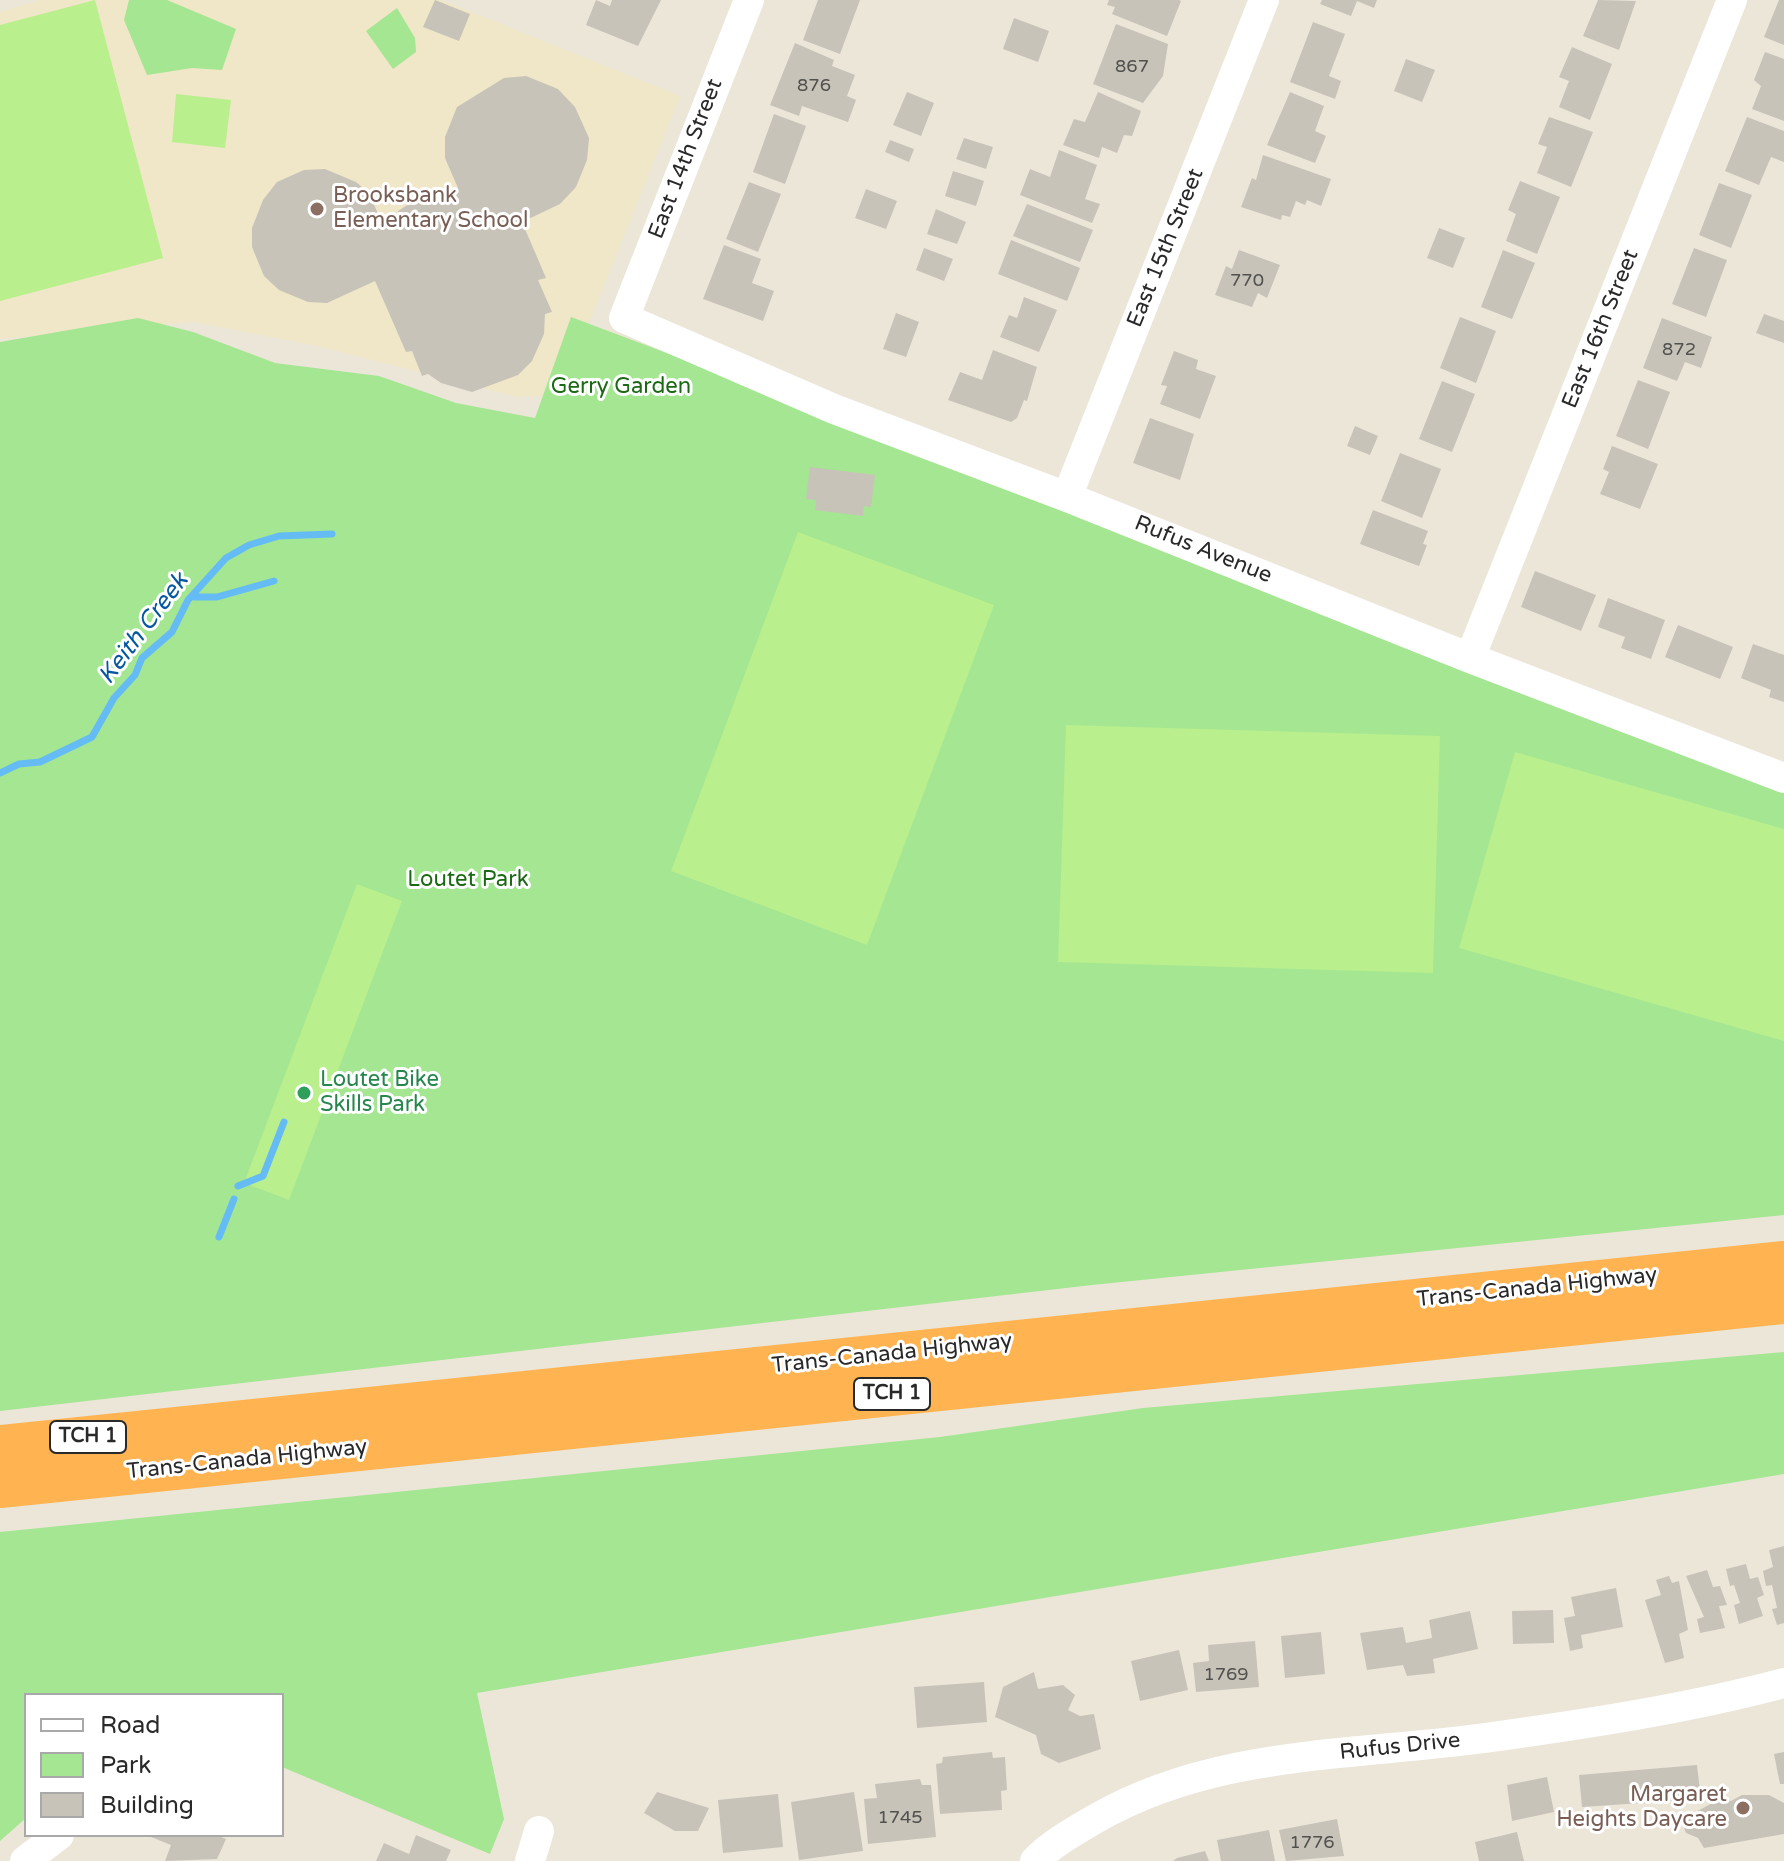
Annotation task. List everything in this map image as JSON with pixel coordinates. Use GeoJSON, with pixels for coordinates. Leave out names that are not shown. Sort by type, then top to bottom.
{"type":"FeatureCollection","features":[{"type":"Feature","properties":{"kind":"highway","name":"Trans-Canada Highway"},"geometry":{"type":"LineString","coordinates":[[0,1447],[1784,1263]]}},
{"type":"Feature","properties":{"kind":"highway","name":"Trans-Canada Highway"},"geometry":{"type":"LineString","coordinates":[[0,1486],[1784,1302]]}},
{"type":"Feature","properties":{"kind":"street","name":"East 14th Street"},"geometry":{"type":"LineString","coordinates":[[624,318],[749,0]]}},
{"type":"Feature","properties":{"kind":"street","name":"East 15th Street"},"geometry":{"type":"LineString","coordinates":[[1067,497],[1264,0]]}},
{"type":"Feature","properties":{"kind":"street","name":"East 16th Street"},"geometry":{"type":"LineString","coordinates":[[1470,658],[1732,0]]}},
{"type":"Feature","properties":{"kind":"street","name":"Rufus Avenue"},"geometry":{"type":"LineString","coordinates":[[624,318],[834,409],[1784,778]]}},
{"type":"Feature","properties":{"kind":"street","name":"Rufus Drive"},"geometry":{"type":"LineString","coordinates":[[1035,1861],[1113,1809],[1167,1784],[1218,1769],[1482,1738],[1662,1712],[1784,1683]]}},
{"type":"Feature","properties":{"kind":"street"},"geometry":{"type":"LineString","coordinates":[[530,1861],[539,1831]]}},
{"type":"Feature","properties":{"kind":"street"},"geometry":{"type":"LineString","coordinates":[[25,1861],[56,1837]]}},
{"type":"Feature","properties":{"kind":"shaded area","name":"Brooksbank Elementary School"},"geometry":{"type":"Polygon","coordinates":[[[40,0],[442,0],[680,96],[560,395],[517,397],[317,346],[194,322],[0,339],[0,12],[40,0]]]}},
{"type":"Feature","properties":{"kind":"green space"},"geometry":{"type":"Polygon","coordinates":[[[95,0],[163,258],[0,301],[0,25],[95,0]]]}},
{"type":"Feature","properties":{"kind":"green space"},"geometry":{"type":"Polygon","coordinates":[[[129,0],[167,0],[236,29],[222,70],[192,68],[147,75],[124,20],[129,0]]]}},
{"type":"Feature","properties":{"kind":"green space"},"geometry":{"type":"Polygon","coordinates":[[[397,8],[415,38],[416,52],[393,69],[366,31],[397,8]]]}},
{"type":"Feature","properties":{"kind":"green space"},"geometry":{"type":"Polygon","coordinates":[[[176,94],[231,100],[225,148],[172,142],[176,94]]]}},
{"type":"Feature","properties":{"kind":"green space","name":"Loutet Park"},"geometry":{"type":"Polygon","coordinates":[[[571,317],[1784,773],[1784,1215],[1092,1285],[0,1411],[0,342],[138,318],[193,332],[275,363],[379,376],[456,403],[535,418],[571,317]]]}},
{"type":"Feature","properties":{"kind":"green space"},"geometry":{"type":"Polygon","coordinates":[[[798,532],[994,605],[867,945],[671,871],[798,532]]]}},
{"type":"Feature","properties":{"kind":"green space"},"geometry":{"type":"Polygon","coordinates":[[[1066,725],[1440,736],[1433,973],[1058,962],[1066,725]]]}},
{"type":"Feature","properties":{"kind":"green space"},"geometry":{"type":"Polygon","coordinates":[[[1515,752],[1784,829],[1784,1041],[1459,948],[1515,752]]]}},
{"type":"Feature","properties":{"kind":"green space","name":"Loutet Bike Skills Park"},"geometry":{"type":"Polygon","coordinates":[[[357,884],[402,901],[289,1200],[244,1183],[357,884]]]}},
{"type":"Feature","properties":{"kind":"green space"},"geometry":{"type":"Polygon","coordinates":[[[1784,1352],[1784,1474],[477,1693],[504,1819],[490,1854],[284,1768],[284,1693],[24,1693],[24,1820],[0,1841],[0,1532],[940,1437],[1143,1408],[1784,1352]]]}},
{"type":"Feature","properties":{"kind":"building"},"geometry":{"type":"Polygon","coordinates":[[[435,0],[470,14],[459,41],[423,27],[435,0]]]}},
{"type":"Feature","properties":{"kind":"building"},"geometry":{"type":"Polygon","coordinates":[[[596,0],[610,6],[612,0],[661,0],[638,46],[586,25],[596,0]]]}},
{"type":"Feature","properties":{"kind":"building"},"geometry":{"type":"Polygon","coordinates":[[[818,0],[860,0],[840,54],[803,40],[818,0]]]}},
{"type":"Feature","properties":{"kind":"building"},"geometry":{"type":"Polygon","coordinates":[[[1109,0],[1181,1],[1167,36],[1112,14],[1115,7],[1107,5],[1109,0]]]}},
{"type":"Feature","properties":{"kind":"building"},"geometry":{"type":"Polygon","coordinates":[[[1322,0],[1377,0],[1374,8],[1357,1],[1351,16],[1320,4],[1322,0]]]}},
{"type":"Feature","properties":{"kind":"building"},"geometry":{"type":"Polygon","coordinates":[[[1598,0],[1636,1],[1619,50],[1583,36],[1598,0]]]}},
{"type":"Feature","properties":{"kind":"building"},"geometry":{"type":"Polygon","coordinates":[[[1779,0],[1784,0],[1784,45],[1764,37],[1779,0]]]}},
{"type":"Feature","properties":{"kind":"building"},"geometry":{"type":"Polygon","coordinates":[[[1014,18],[1049,31],[1038,62],[1003,49],[1014,18]]]}},
{"type":"Feature","properties":{"kind":"building"},"geometry":{"type":"Polygon","coordinates":[[[1313,22],[1345,34],[1329,76],[1341,81],[1335,99],[1290,82],[1313,22]]]}},
{"type":"Feature","properties":{"kind":"building"},"geometry":{"type":"Polygon","coordinates":[[[1116,24],[1168,44],[1163,76],[1143,103],[1093,84],[1116,24]]]}},
{"type":"Feature","properties":{"kind":"building"},"geometry":{"type":"Polygon","coordinates":[[[795,43],[834,60],[832,66],[855,75],[847,96],[856,100],[848,122],[802,106],[799,116],[770,105],[795,43]]]}},
{"type":"Feature","properties":{"kind":"building"},"geometry":{"type":"Polygon","coordinates":[[[1572,47],[1612,64],[1590,120],[1559,107],[1569,81],[1559,77],[1572,47]]]}},
{"type":"Feature","properties":{"kind":"building"},"geometry":{"type":"Polygon","coordinates":[[[1765,52],[1784,59],[1784,121],[1752,109],[1761,86],[1754,80],[1765,52]]]}},
{"type":"Feature","properties":{"kind":"building"},"geometry":{"type":"Polygon","coordinates":[[[1406,59],[1435,70],[1422,102],[1394,91],[1406,59]]]}},
{"type":"Feature","properties":{"kind":"building"},"geometry":{"type":"Polygon","coordinates":[[[526,76],[558,89],[575,107],[589,138],[587,160],[576,187],[560,204],[522,222],[546,278],[538,280],[552,312],[545,314],[544,334],[532,361],[518,375],[472,392],[441,383],[428,374],[422,376],[412,351],[406,352],[375,281],[327,303],[308,302],[279,290],[264,276],[252,247],[252,228],[263,200],[277,182],[304,170],[325,169],[356,182],[369,193],[382,223],[399,216],[398,211],[431,190],[444,193],[458,188],[445,158],[445,137],[457,107],[504,78],[526,76]]]}},
{"type":"Feature","properties":{"kind":"building"},"geometry":{"type":"Polygon","coordinates":[[[907,92],[934,103],[921,136],[893,125],[907,92]]]}},
{"type":"Feature","properties":{"kind":"building"},"geometry":{"type":"Polygon","coordinates":[[[1098,92],[1141,111],[1132,136],[1124,135],[1117,153],[1102,147],[1099,158],[1063,145],[1074,119],[1085,122],[1098,92]]]}},
{"type":"Feature","properties":{"kind":"building"},"geometry":{"type":"Polygon","coordinates":[[[1290,92],[1324,106],[1315,131],[1326,136],[1315,163],[1267,145],[1290,92]]]}},
{"type":"Feature","properties":{"kind":"building"},"geometry":{"type":"Polygon","coordinates":[[[774,114],[806,126],[785,184],[753,172],[774,114]]]}},
{"type":"Feature","properties":{"kind":"building"},"geometry":{"type":"Polygon","coordinates":[[[1549,117],[1593,132],[1571,187],[1537,173],[1547,147],[1538,144],[1549,117]]]}},
{"type":"Feature","properties":{"kind":"building"},"geometry":{"type":"Polygon","coordinates":[[[1747,117],[1784,131],[1784,162],[1771,157],[1759,185],[1725,171],[1747,117]]]}},
{"type":"Feature","properties":{"kind":"building"},"geometry":{"type":"Polygon","coordinates":[[[964,138],[993,147],[986,169],[956,159],[964,138]]]}},
{"type":"Feature","properties":{"kind":"building"},"geometry":{"type":"Polygon","coordinates":[[[890,140],[914,149],[909,162],[885,152],[890,140]]]}},
{"type":"Feature","properties":{"kind":"building"},"geometry":{"type":"Polygon","coordinates":[[[1059,150],[1097,165],[1085,199],[1100,204],[1092,223],[1020,195],[1030,169],[1050,177],[1059,150]]]}},
{"type":"Feature","properties":{"kind":"building"},"geometry":{"type":"Polygon","coordinates":[[[1263,155],[1331,179],[1321,206],[1307,200],[1305,205],[1296,201],[1290,217],[1282,215],[1281,220],[1241,207],[1252,178],[1256,180],[1263,155]]]}},
{"type":"Feature","properties":{"kind":"building"},"geometry":{"type":"Polygon","coordinates":[[[953,171],[984,181],[976,206],[945,196],[953,171]]]}},
{"type":"Feature","properties":{"kind":"building"},"geometry":{"type":"Polygon","coordinates":[[[1520,181],[1560,197],[1537,254],[1506,241],[1516,214],[1508,210],[1520,181]]]}},
{"type":"Feature","properties":{"kind":"building"},"geometry":{"type":"Polygon","coordinates":[[[749,182],[781,194],[758,252],[726,239],[749,182]]]}},
{"type":"Feature","properties":{"kind":"building"},"geometry":{"type":"Polygon","coordinates":[[[1719,183],[1752,195],[1731,248],[1699,235],[1719,183]]]}},
{"type":"Feature","properties":{"kind":"building"},"geometry":{"type":"Polygon","coordinates":[[[866,189],[897,201],[886,229],[855,218],[866,189]]]}},
{"type":"Feature","properties":{"kind":"building"},"geometry":{"type":"Polygon","coordinates":[[[1027,204],[1093,230],[1080,262],[1013,236],[1027,204]]]}},
{"type":"Feature","properties":{"kind":"building"},"geometry":{"type":"Polygon","coordinates":[[[936,209],[966,222],[957,244],[927,234],[936,209]]]}},
{"type":"Feature","properties":{"kind":"building"},"geometry":{"type":"Polygon","coordinates":[[[1439,228],[1465,238],[1453,268],[1427,258],[1439,228]]]}},
{"type":"Feature","properties":{"kind":"building"},"geometry":{"type":"Polygon","coordinates":[[[1011,240],[1080,268],[1067,301],[998,274],[1011,240]]]}},
{"type":"Feature","properties":{"kind":"building"},"geometry":{"type":"Polygon","coordinates":[[[724,245],[761,259],[752,283],[774,291],[763,321],[703,299],[724,245]]]}},
{"type":"Feature","properties":{"kind":"building"},"geometry":{"type":"Polygon","coordinates":[[[924,248],[953,259],[944,281],[916,270],[924,248]]]}},
{"type":"Feature","properties":{"kind":"building"},"geometry":{"type":"Polygon","coordinates":[[[1694,248],[1727,260],[1706,317],[1672,304],[1694,248]]]}},
{"type":"Feature","properties":{"kind":"building"},"geometry":{"type":"Polygon","coordinates":[[[1239,250],[1280,265],[1267,298],[1258,293],[1252,307],[1215,295],[1226,266],[1232,269],[1239,250]]]}},
{"type":"Feature","properties":{"kind":"building"},"geometry":{"type":"Polygon","coordinates":[[[1503,250],[1535,263],[1512,319],[1481,307],[1503,250]]]}},
{"type":"Feature","properties":{"kind":"building"},"geometry":{"type":"Polygon","coordinates":[[[1024,297],[1057,310],[1039,352],[1000,337],[1009,315],[1017,318],[1024,297]]]}},
{"type":"Feature","properties":{"kind":"building"},"geometry":{"type":"Polygon","coordinates":[[[896,313],[919,322],[906,357],[883,349],[896,313]]]}},
{"type":"Feature","properties":{"kind":"building"},"geometry":{"type":"Polygon","coordinates":[[[1764,314],[1784,321],[1784,343],[1756,333],[1764,314]]]}},
{"type":"Feature","properties":{"kind":"building"},"geometry":{"type":"Polygon","coordinates":[[[1460,317],[1496,331],[1476,383],[1440,368],[1460,317]]]}},
{"type":"Feature","properties":{"kind":"building"},"geometry":{"type":"Polygon","coordinates":[[[1662,318],[1712,337],[1701,368],[1685,362],[1677,381],[1643,368],[1662,318]]]}},
{"type":"Feature","properties":{"kind":"building"},"geometry":{"type":"Polygon","coordinates":[[[993,350],[1037,367],[1027,401],[1024,400],[1017,418],[1011,422],[948,400],[960,372],[982,380],[993,350]]]}},
{"type":"Feature","properties":{"kind":"building"},"geometry":{"type":"Polygon","coordinates":[[[1174,351],[1198,360],[1196,369],[1216,376],[1200,419],[1160,404],[1167,386],[1161,385],[1174,351]]]}},
{"type":"Feature","properties":{"kind":"building"},"geometry":{"type":"Polygon","coordinates":[[[1638,380],[1670,392],[1648,449],[1616,436],[1638,380]]]}},
{"type":"Feature","properties":{"kind":"building"},"geometry":{"type":"Polygon","coordinates":[[[1442,381],[1475,394],[1452,452],[1419,439],[1442,381]]]}},
{"type":"Feature","properties":{"kind":"building"},"geometry":{"type":"Polygon","coordinates":[[[1150,418],[1194,434],[1180,480],[1133,463],[1150,418]]]}},
{"type":"Feature","properties":{"kind":"building"},"geometry":{"type":"Polygon","coordinates":[[[1355,426],[1378,436],[1370,455],[1347,446],[1355,426]]]}},
{"type":"Feature","properties":{"kind":"building"},"geometry":{"type":"Polygon","coordinates":[[[1612,446],[1658,464],[1640,509],[1600,494],[1609,472],[1603,469],[1612,446]]]}},
{"type":"Feature","properties":{"kind":"building"},"geometry":{"type":"Polygon","coordinates":[[[1400,453],[1441,469],[1422,518],[1381,501],[1400,453]]]}},
{"type":"Feature","properties":{"kind":"building"},"geometry":{"type":"Polygon","coordinates":[[[810,467],[875,475],[871,507],[864,506],[863,516],[815,510],[816,500],[806,499],[810,467]]]}},
{"type":"Feature","properties":{"kind":"building"},"geometry":{"type":"Polygon","coordinates":[[[1373,510],[1428,531],[1423,544],[1427,545],[1419,566],[1360,544],[1373,510]]]}},
{"type":"Feature","properties":{"kind":"building"},"geometry":{"type":"Polygon","coordinates":[[[1535,571],[1596,595],[1581,631],[1521,607],[1535,571]]]}},
{"type":"Feature","properties":{"kind":"building"},"geometry":{"type":"Polygon","coordinates":[[[1608,598],[1665,620],[1651,659],[1621,648],[1625,637],[1598,627],[1608,598]]]}},
{"type":"Feature","properties":{"kind":"building"},"geometry":{"type":"Polygon","coordinates":[[[1678,625],[1733,647],[1720,679],[1665,657],[1678,625]]]}},
{"type":"Feature","properties":{"kind":"building"},"geometry":{"type":"Polygon","coordinates":[[[1753,644],[1784,655],[1784,702],[1769,697],[1771,690],[1741,678],[1753,644]]]}},
{"type":"Feature","properties":{"kind":"building"},"geometry":{"type":"Polygon","coordinates":[[[1784,1546],[1784,1623],[1777,1625],[1772,1609],[1777,1608],[1772,1585],[1766,1586],[1763,1571],[1773,1567],[1769,1550],[1784,1546]]]}},
{"type":"Feature","properties":{"kind":"building"},"geometry":{"type":"Polygon","coordinates":[[[1746,1564],[1750,1579],[1758,1577],[1764,1595],[1757,1598],[1763,1616],[1739,1624],[1734,1605],[1740,1603],[1734,1585],[1730,1586],[1726,1569],[1746,1564]]]}},
{"type":"Feature","properties":{"kind":"building"},"geometry":{"type":"Polygon","coordinates":[[[1707,1570],[1713,1587],[1720,1586],[1727,1605],[1719,1606],[1725,1628],[1700,1633],[1697,1619],[1704,1617],[1686,1576],[1707,1570]]]}},
{"type":"Feature","properties":{"kind":"building"},"geometry":{"type":"Polygon","coordinates":[[[1669,1576],[1672,1583],[1679,1581],[1688,1630],[1679,1634],[1684,1658],[1665,1663],[1645,1600],[1661,1595],[1656,1580],[1669,1576]]]}},
{"type":"Feature","properties":{"kind":"building"},"geometry":{"type":"Polygon","coordinates":[[[1616,1588],[1623,1627],[1581,1635],[1583,1648],[1570,1651],[1564,1618],[1575,1616],[1571,1597],[1616,1588]]]}},
{"type":"Feature","properties":{"kind":"building"},"geometry":{"type":"Polygon","coordinates":[[[1553,1610],[1554,1643],[1513,1644],[1512,1611],[1553,1610]]]}},
{"type":"Feature","properties":{"kind":"building"},"geometry":{"type":"Polygon","coordinates":[[[1470,1611],[1478,1649],[1433,1659],[1435,1673],[1407,1676],[1403,1665],[1367,1670],[1360,1633],[1403,1627],[1406,1643],[1432,1638],[1429,1620],[1470,1611]]]}},
{"type":"Feature","properties":{"kind":"building"},"geometry":{"type":"Polygon","coordinates":[[[1321,1632],[1325,1674],[1285,1678],[1281,1636],[1321,1632]]]}},
{"type":"Feature","properties":{"kind":"building"},"geometry":{"type":"Polygon","coordinates":[[[1255,1641],[1259,1687],[1196,1692],[1193,1663],[1209,1661],[1208,1645],[1255,1641]]]}},
{"type":"Feature","properties":{"kind":"building"},"geometry":{"type":"Polygon","coordinates":[[[1179,1650],[1188,1690],[1140,1701],[1131,1661],[1179,1650]]]}},
{"type":"Feature","properties":{"kind":"building"},"geometry":{"type":"Polygon","coordinates":[[[1034,1672],[1038,1689],[1063,1685],[1075,1695],[1068,1710],[1080,1716],[1094,1714],[1101,1749],[1059,1763],[1041,1754],[1036,1735],[995,1717],[1003,1687],[1034,1672]]]}},
{"type":"Feature","properties":{"kind":"building"},"geometry":{"type":"Polygon","coordinates":[[[984,1682],[987,1722],[917,1728],[914,1687],[984,1682]]]}},
{"type":"Feature","properties":{"kind":"building"},"geometry":{"type":"Polygon","coordinates":[[[992,1752],[993,1758],[1005,1757],[1007,1790],[1001,1791],[1002,1810],[940,1814],[936,1764],[942,1763],[943,1757],[992,1752]]]}},
{"type":"Feature","properties":{"kind":"building"},"geometry":{"type":"Polygon","coordinates":[[[1784,1752],[1784,1784],[1780,1784],[1774,1754],[1784,1752]]]}},
{"type":"Feature","properties":{"kind":"building"},"geometry":{"type":"Polygon","coordinates":[[[1697,1765],[1701,1799],[1582,1807],[1579,1775],[1697,1765]]]}},
{"type":"Feature","properties":{"kind":"building"},"geometry":{"type":"Polygon","coordinates":[[[1547,1777],[1554,1812],[1512,1821],[1507,1785],[1547,1777]]]}},
{"type":"Feature","properties":{"kind":"building"},"geometry":{"type":"Polygon","coordinates":[[[920,1779],[922,1785],[931,1785],[936,1837],[868,1844],[864,1799],[877,1798],[875,1784],[920,1779]]]}},
{"type":"Feature","properties":{"kind":"building"},"geometry":{"type":"Polygon","coordinates":[[[657,1792],[709,1808],[698,1831],[675,1831],[644,1813],[657,1792]]]}},
{"type":"Feature","properties":{"kind":"building"},"geometry":{"type":"Polygon","coordinates":[[[854,1792],[863,1851],[799,1860],[791,1802],[854,1792]]]}},
{"type":"Feature","properties":{"kind":"building"},"geometry":{"type":"Polygon","coordinates":[[[778,1794],[783,1847],[723,1853],[718,1800],[778,1794]]]}},
{"type":"Feature","properties":{"kind":"building"},"geometry":{"type":"Polygon","coordinates":[[[1742,1795],[1769,1795],[1784,1803],[1784,1834],[1704,1848],[1698,1838],[1686,1833],[1683,1825],[1696,1812],[1721,1798],[1731,1801],[1742,1795]]]}},
{"type":"Feature","properties":{"kind":"building"},"geometry":{"type":"Polygon","coordinates":[[[1337,1819],[1344,1856],[1286,1861],[1279,1830],[1337,1819]]]}},
{"type":"Feature","properties":{"kind":"building"},"geometry":{"type":"Polygon","coordinates":[[[1269,1830],[1275,1861],[1221,1861],[1217,1840],[1269,1830]]]}},
{"type":"Feature","properties":{"kind":"building"},"geometry":{"type":"Polygon","coordinates":[[[1517,1832],[1524,1861],[1479,1861],[1475,1842],[1517,1832]]]}},
{"type":"Feature","properties":{"kind":"building"},"geometry":{"type":"Polygon","coordinates":[[[416,1835],[451,1850],[446,1861],[376,1861],[384,1843],[409,1854],[416,1835]]]}},
{"type":"Feature","properties":{"kind":"building"},"geometry":{"type":"Polygon","coordinates":[[[151,1837],[226,1839],[217,1859],[165,1861],[171,1845],[151,1837]]]}},
{"type":"Feature","properties":{"kind":"building"},"geometry":{"type":"Polygon","coordinates":[[[1205,1851],[1209,1861],[1173,1861],[1177,1858],[1205,1851]]]}},
{"type":"Feature","properties":{"kind":"waterway","name":"Keith Creek"},"geometry":{"type":"LineString","coordinates":[[0,773],[19,764],[40,762],[92,737],[114,698],[135,675],[142,658],[172,632],[188,600],[226,558],[249,545],[279,536],[332,534]]}},
{"type":"Feature","properties":{"kind":"waterway"},"geometry":{"type":"LineString","coordinates":[[194,597],[217,597],[274,581]]}},
{"type":"Feature","properties":{"kind":"waterway"},"geometry":{"type":"LineString","coordinates":[[238,1186],[263,1176],[284,1122]]}},
{"type":"Feature","properties":{"kind":"waterway"},"geometry":{"type":"LineString","coordinates":[[219,1237],[234,1199]]}},
{"type":"Feature","properties":{"kind":"place","name":"Brooksbank Elementary School"},"geometry":{"type":"Point","coordinates":[317,209]}},
{"type":"Feature","properties":{"kind":"place","name":"Loutet Bike Skills Park"},"geometry":{"type":"Point","coordinates":[304,1093]}},
{"type":"Feature","properties":{"kind":"place","name":"Margaret Heights Daycare"},"geometry":{"type":"Point","coordinates":[1743,1808]}},
{"type":"Feature","properties":{"kind":"park label","name":"Gerry Garden"},"geometry":{"type":"Point","coordinates":[621,387]}}]}
